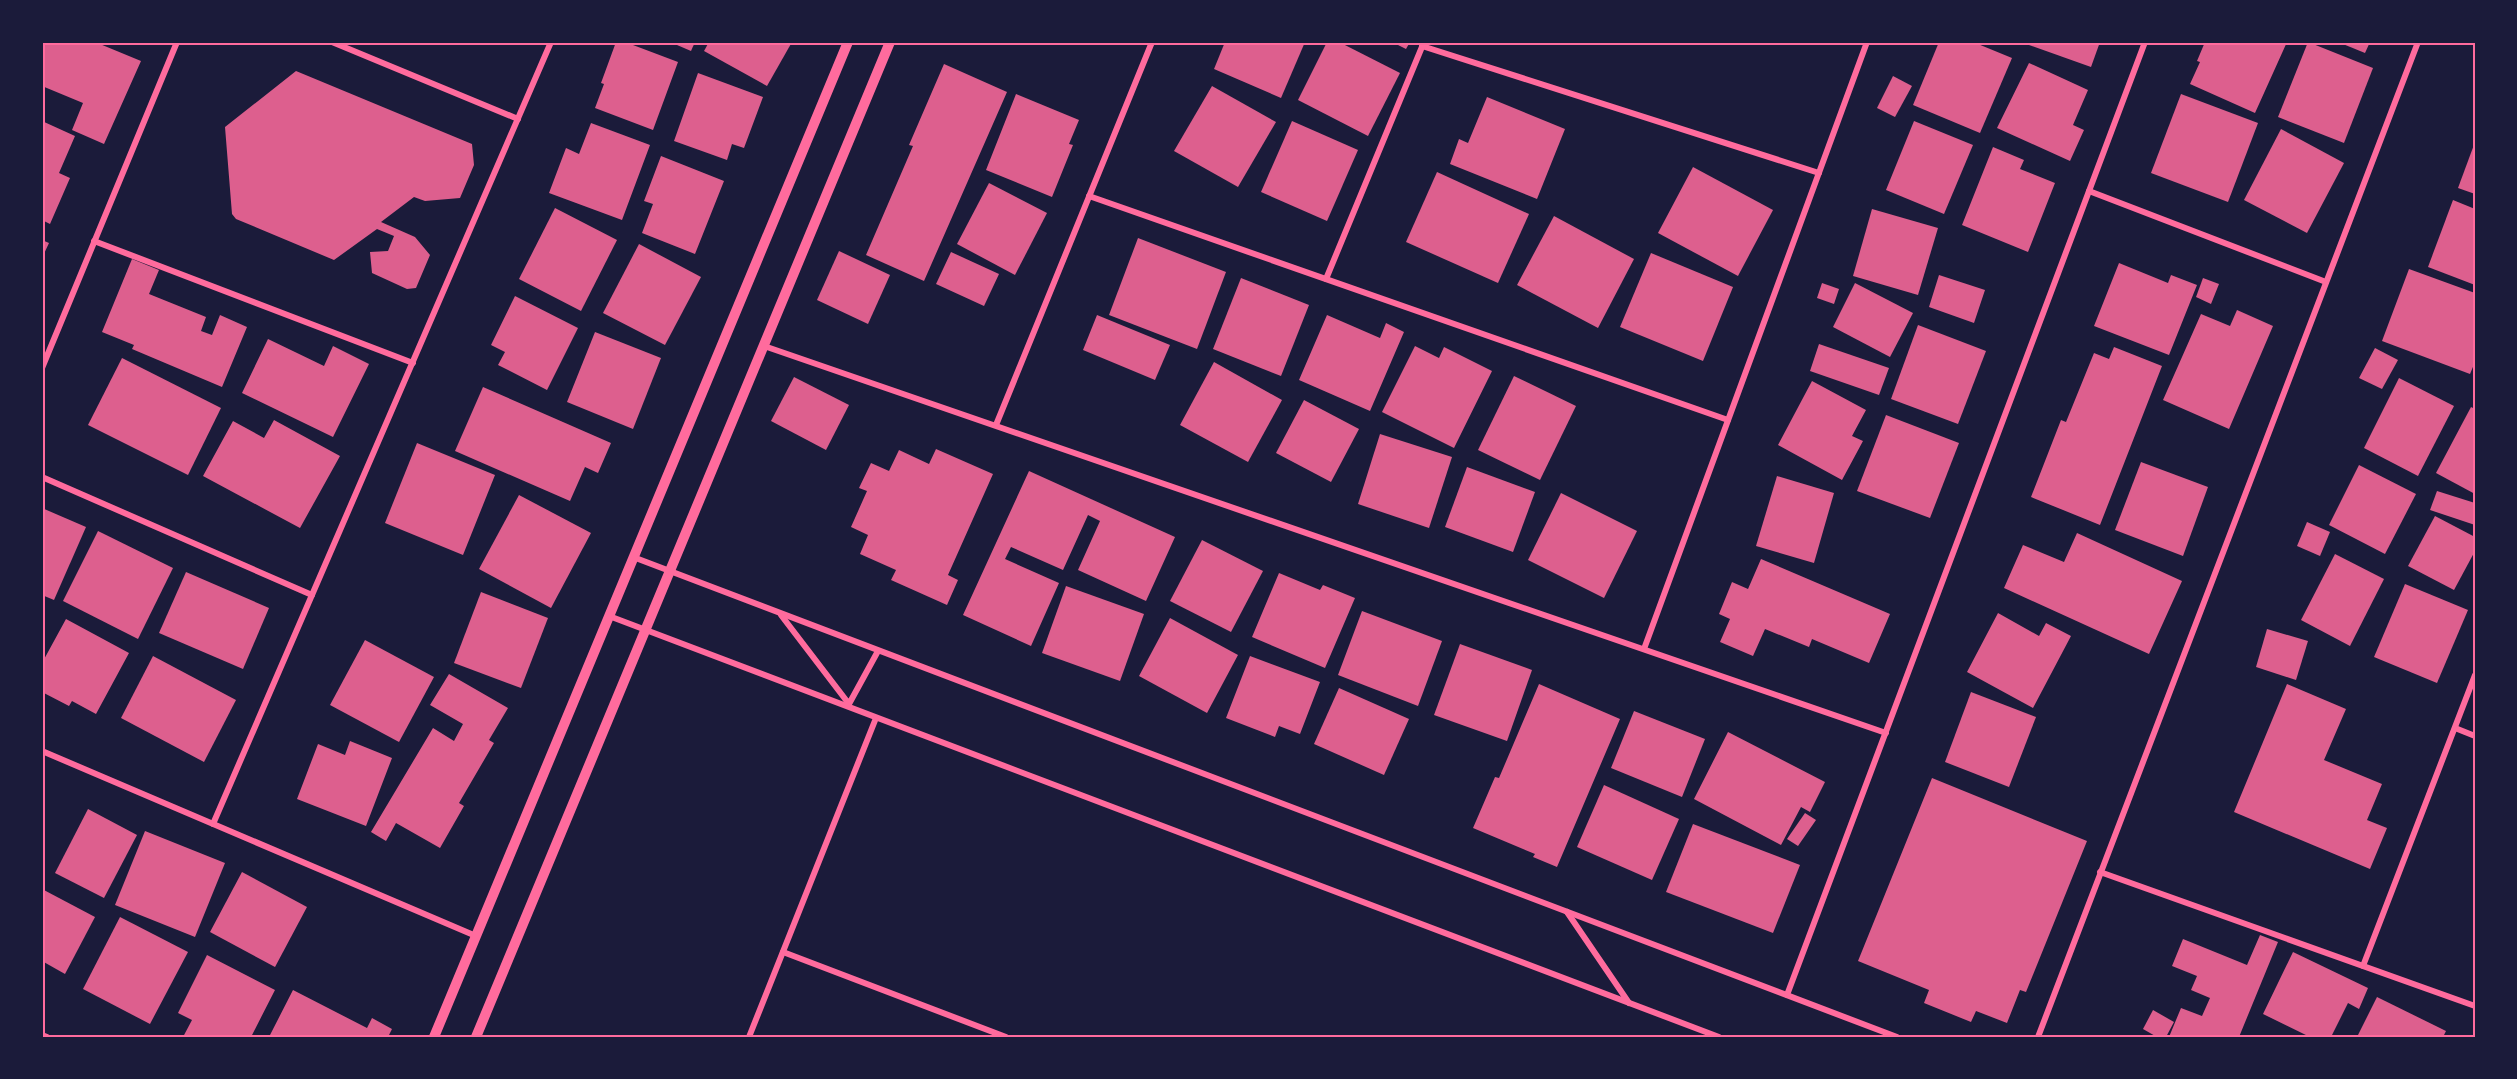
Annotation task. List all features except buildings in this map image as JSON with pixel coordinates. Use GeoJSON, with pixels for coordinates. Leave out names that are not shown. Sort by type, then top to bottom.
{"type":"FeatureCollection","features":[{"type":"Feature","properties":{"kind":"street"},"geometry":{"type":"LineString","coordinates":[[42,368],[177,42]]}},
{"type":"Feature","properties":{"kind":"street"},"geometry":{"type":"LineString","coordinates":[[332,42],[518,119]]}},
{"type":"Feature","properties":{"kind":"street"},"geometry":{"type":"LineString","coordinates":[[213,824],[551,42]]}},
{"type":"Feature","properties":{"kind":"street"},"geometry":{"type":"LineString","coordinates":[[434,1037],[848,42]]}},
{"type":"Feature","properties":{"kind":"street"},"geometry":{"type":"LineString","coordinates":[[476,1037],[890,42]]}},
{"type":"Feature","properties":{"kind":"street"},"geometry":{"type":"LineString","coordinates":[[996,425],[1152,42]]}},
{"type":"Feature","properties":{"kind":"street"},"geometry":{"type":"LineString","coordinates":[[1644,649],[1867,42]]}},
{"type":"Feature","properties":{"kind":"street"},"geometry":{"type":"LineString","coordinates":[[1787,995],[2145,42]]}},
{"type":"Feature","properties":{"kind":"street"},"geometry":{"type":"LineString","coordinates":[[2038,1037],[2418,42]]}},
{"type":"Feature","properties":{"kind":"street"},"geometry":{"type":"LineString","coordinates":[[1326,279],[1423,44],[1819,173]]}},
{"type":"Feature","properties":{"kind":"street"},"geometry":{"type":"LineString","coordinates":[[2089,191],[2326,282]]}},
{"type":"Feature","properties":{"kind":"street"},"geometry":{"type":"LineString","coordinates":[[1089,196],[1728,420]]}},
{"type":"Feature","properties":{"kind":"street"},"geometry":{"type":"LineString","coordinates":[[94,241],[412,363]]}},
{"type":"Feature","properties":{"kind":"street"},"geometry":{"type":"LineString","coordinates":[[764,345],[1886,733]]}},
{"type":"Feature","properties":{"kind":"street"},"geometry":{"type":"LineString","coordinates":[[42,477],[312,595]]}},
{"type":"Feature","properties":{"kind":"street"},"geometry":{"type":"LineString","coordinates":[[633,557],[1898,1037]]}},
{"type":"Feature","properties":{"kind":"street"},"geometry":{"type":"LineString","coordinates":[[781,614],[849,704],[878,651]]}},
{"type":"Feature","properties":{"kind":"street"},"geometry":{"type":"LineString","coordinates":[[609,616],[1719,1037]]}},
{"type":"Feature","properties":{"kind":"street"},"geometry":{"type":"LineString","coordinates":[[2363,966],[2475,675]]}},
{"type":"Feature","properties":{"kind":"street"},"geometry":{"type":"LineString","coordinates":[[749,1037],[876,718]]}},
{"type":"Feature","properties":{"kind":"street"},"geometry":{"type":"LineString","coordinates":[[2455,728],[2475,736]]}},
{"type":"Feature","properties":{"kind":"street"},"geometry":{"type":"LineString","coordinates":[[42,751],[476,936]]}},
{"type":"Feature","properties":{"kind":"street"},"geometry":{"type":"LineString","coordinates":[[2100,872],[2475,1006]]}},
{"type":"Feature","properties":{"kind":"street"},"geometry":{"type":"LineString","coordinates":[[1566,911],[1629,1003]]}},
{"type":"Feature","properties":{"kind":"street"},"geometry":{"type":"LineString","coordinates":[[783,952],[1006,1037]]}},
{"type":"Feature","properties":{"kind":"street"},"geometry":{"type":"LineString","coordinates":[[42,1035],[47,1037]]}}]}
